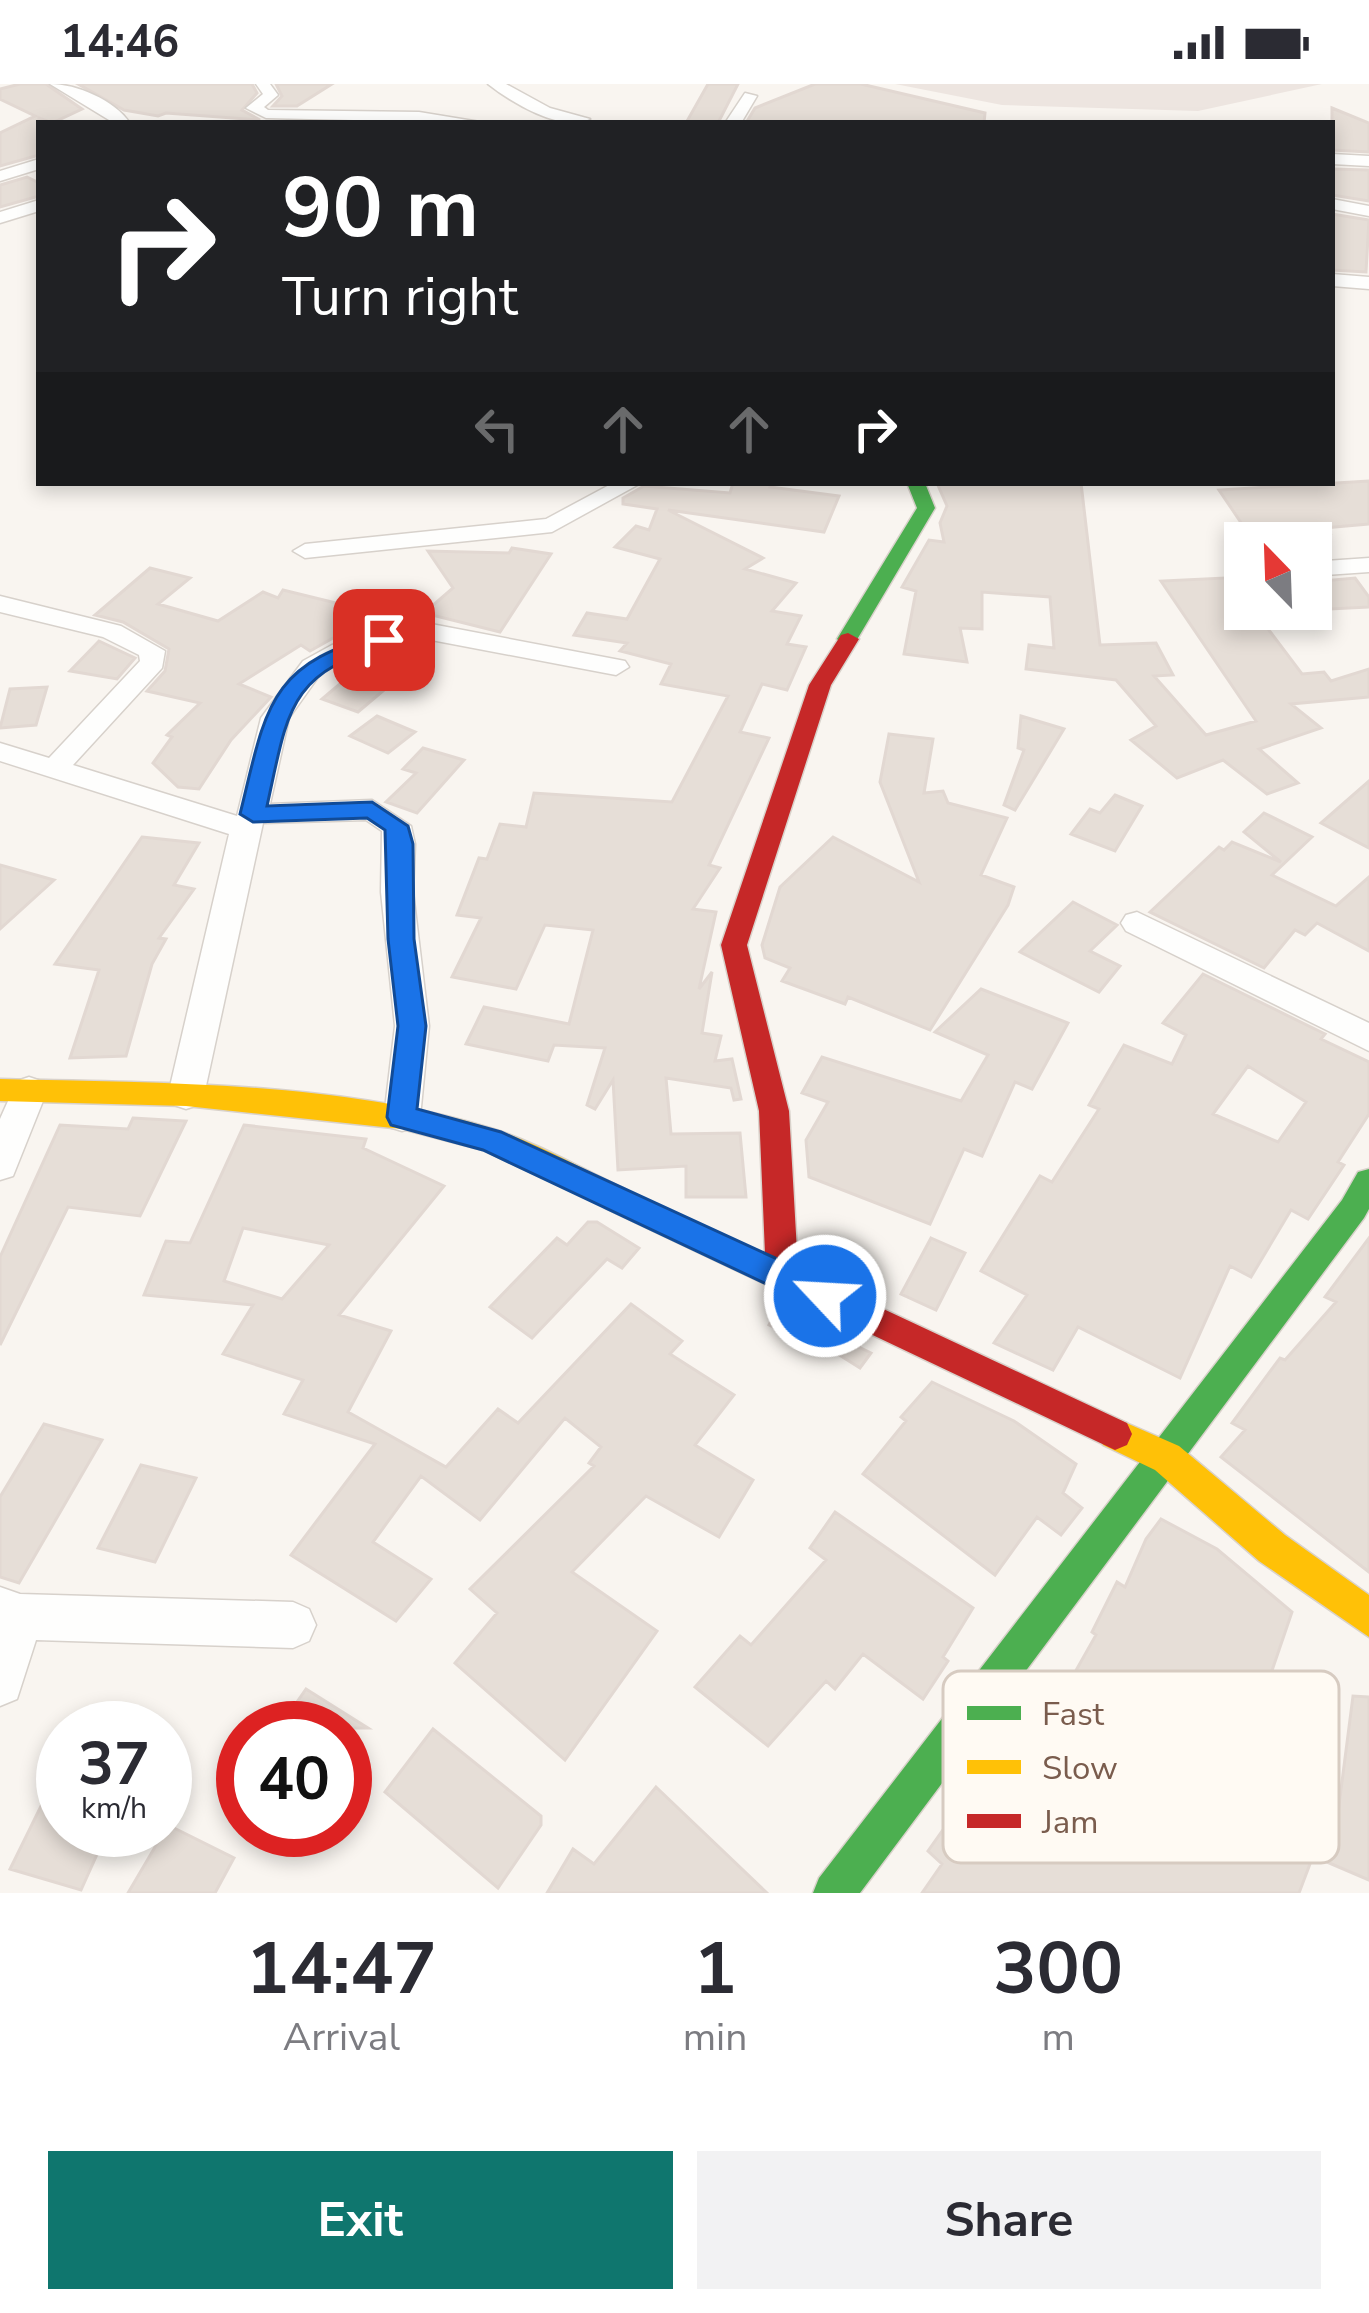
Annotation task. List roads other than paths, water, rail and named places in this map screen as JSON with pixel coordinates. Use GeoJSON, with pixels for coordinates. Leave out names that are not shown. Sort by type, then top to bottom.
{"type":"FeatureCollection","features":[{"type":"Feature","properties":{"kind":"street"},"geometry":{"type":"LineString","coordinates":[[57,84],[123,120]]}},
{"type":"Feature","properties":{"kind":"street"},"geometry":{"type":"LineString","coordinates":[[263,84],[271,95],[253,108],[266,114],[453,120]]}},
{"type":"Feature","properties":{"kind":"street"},"geometry":{"type":"LineString","coordinates":[[495,84],[546,112],[582,119]]}},
{"type":"Feature","properties":{"kind":"street"},"geometry":{"type":"LineString","coordinates":[[735,120],[750,96]]}},
{"type":"Feature","properties":{"kind":"street"},"geometry":{"type":"LineString","coordinates":[[1335,159],[1369,161]]}},
{"type":"Feature","properties":{"kind":"street"},"geometry":{"type":"LineString","coordinates":[[0,176],[36,165]]}},
{"type":"Feature","properties":{"kind":"street"},"geometry":{"type":"LineString","coordinates":[[1335,205],[1369,211]]}},
{"type":"Feature","properties":{"kind":"street"},"geometry":{"type":"LineString","coordinates":[[3,215],[36,206]]}},
{"type":"Feature","properties":{"kind":"street"},"geometry":{"type":"LineString","coordinates":[[1335,280],[1369,283]]}},
{"type":"Feature","properties":{"kind":"street"},"geometry":{"type":"LineString","coordinates":[[305,550],[552,525],[624,486]]}},
{"type":"Feature","properties":{"kind":"street"},"geometry":{"type":"LineString","coordinates":[[782,1276],[774,1111],[734,945],[820,685],[926,508],[917,486]]}},
{"type":"Feature","properties":{"kind":"street"},"geometry":{"type":"LineString","coordinates":[[1332,568],[1369,565]]}},
{"type":"Feature","properties":{"kind":"street"},"geometry":{"type":"LineString","coordinates":[[0,604],[112,631],[152,651],[153,662],[57,766]]}},
{"type":"Feature","properties":{"kind":"street"},"geometry":{"type":"LineString","coordinates":[[186,1095],[275,718],[312,668],[341,651],[427,631],[616,667]]}},
{"type":"Feature","properties":{"kind":"street"},"geometry":{"type":"LineString","coordinates":[[0,752],[249,822],[372,810],[396,826],[403,963],[412,1026],[402,1117]]}},
{"type":"Feature","properties":{"kind":"street"},"geometry":{"type":"LineString","coordinates":[[1137,923],[1369,1038]]}},
{"type":"Feature","properties":{"kind":"street"},"geometry":{"type":"LineString","coordinates":[[0,1165],[14,1091],[186,1095],[402,1117],[490,1140],[1167,1458],[1272,1548],[1369,1618]]}},
{"type":"Feature","properties":{"kind":"street"},"geometry":{"type":"LineString","coordinates":[[1004,1671],[1353,1209],[1369,1180]]}},
{"type":"Feature","properties":{"kind":"street"},"geometry":{"type":"LineString","coordinates":[[0,1682],[10,1613],[293,1624]]}},
{"type":"Feature","properties":{"kind":"street"},"geometry":{"type":"LineString","coordinates":[[834,1893],[943,1751]]}}]}
